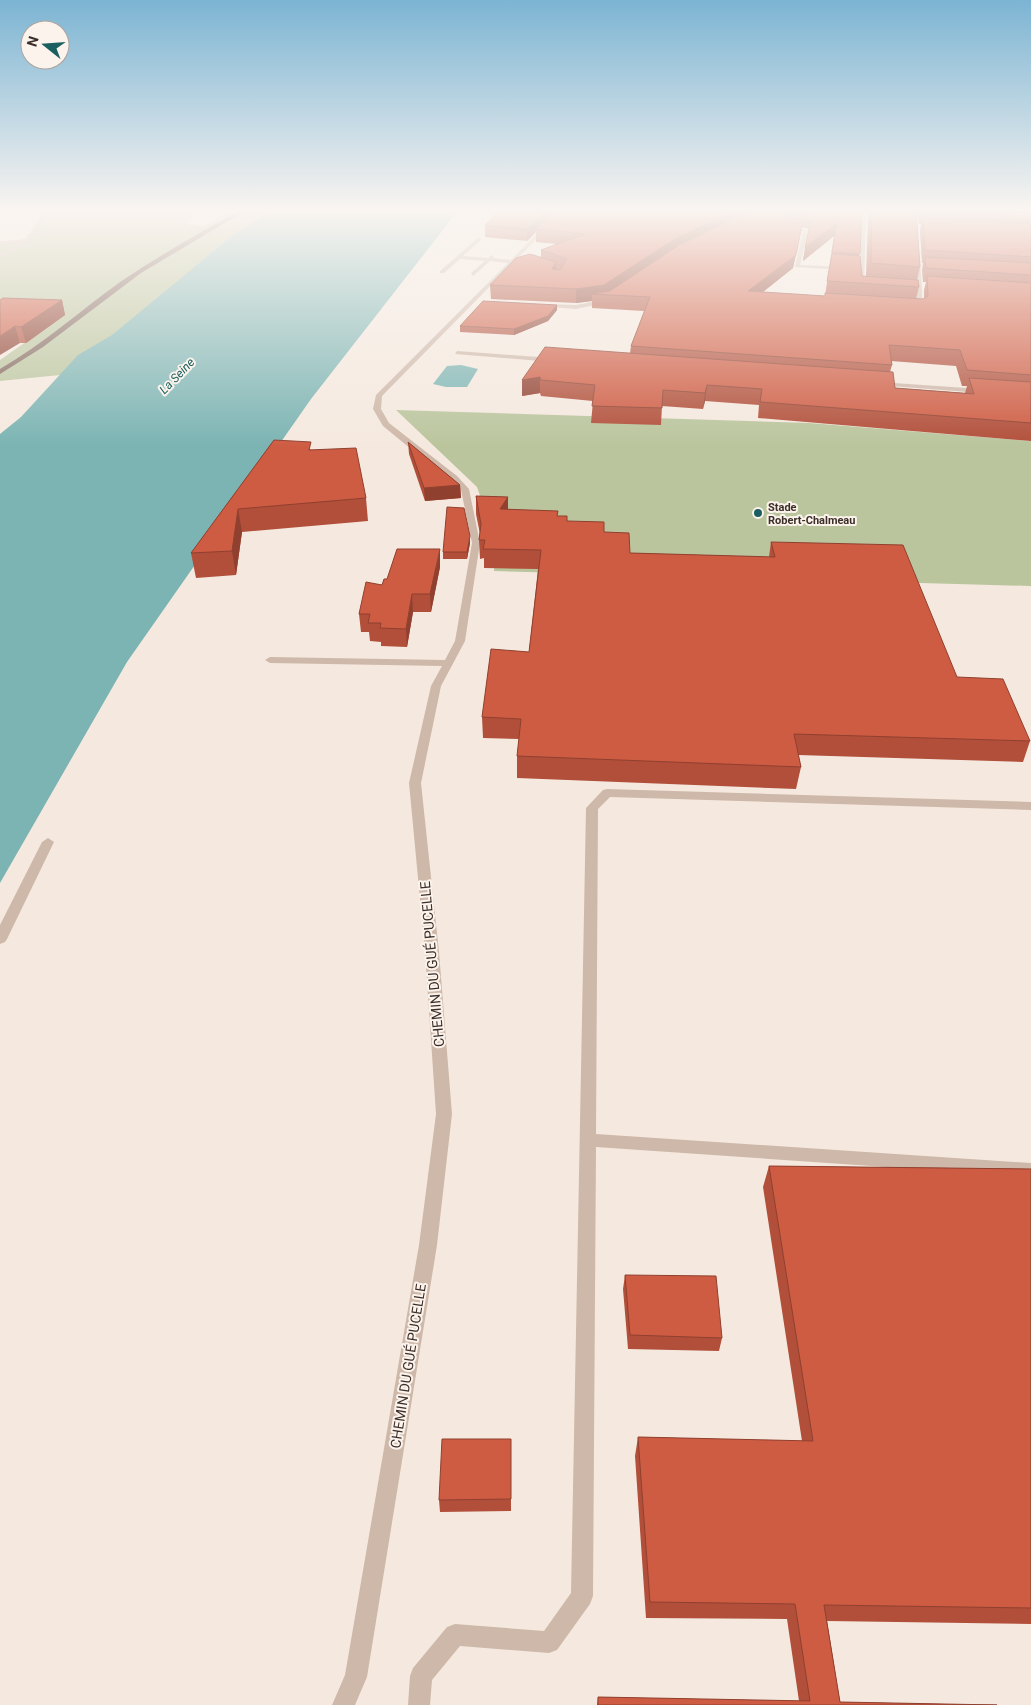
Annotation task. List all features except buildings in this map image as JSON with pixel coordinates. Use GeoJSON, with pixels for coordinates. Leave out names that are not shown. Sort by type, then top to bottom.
{"type":"FeatureCollection","features":[{"type":"Feature","properties":{"kind":"main road"},"geometry":{"type":"LineString","coordinates":[[0,372],[43,344],[117,288]]}},
{"type":"Feature","properties":{"kind":"street","name":"CHEMIN DU GUÉ PUCELLE"},"geometry":{"type":"LineString","coordinates":[[343,1705],[356,1677],[428,1245],[444,1114],[432,952],[415,783],[436,686],[460,641],[476,543],[465,489],[454,478],[386,424],[377,409],[380,395],[489,288]]}},
{"type":"Feature","properties":{"kind":"street"},"geometry":{"type":"LineString","coordinates":[[860,288],[860,292],[870,293]]}},
{"type":"Feature","properties":{"kind":"street"},"geometry":{"type":"LineString","coordinates":[[911,310],[920,310],[919,288]]}},
{"type":"Feature","properties":{"kind":"street"},"geometry":{"type":"LineString","coordinates":[[910,295],[920,296]]}},
{"type":"Feature","properties":{"kind":"street"},"geometry":{"type":"LineString","coordinates":[[538,305],[576,308],[606,303],[613,297]]}},
{"type":"Feature","properties":{"kind":"street"},"geometry":{"type":"LineString","coordinates":[[458,353],[556,360]]}},
{"type":"Feature","properties":{"kind":"street"},"geometry":{"type":"LineString","coordinates":[[873,383],[992,392]]}},
{"type":"Feature","properties":{"kind":"street"},"geometry":{"type":"LineString","coordinates":[[270,660],[449,664]]}},
{"type":"Feature","properties":{"kind":"street"},"geometry":{"type":"LineString","coordinates":[[419,1705],[421,1676],[455,1635],[549,1642],[582,1596],[592,808],[607,793],[1031,806]]}},
{"type":"Feature","properties":{"kind":"street"},"geometry":{"type":"LineString","coordinates":[[0,939],[48,842]]}},
{"type":"Feature","properties":{"kind":"street"},"geometry":{"type":"LineString","coordinates":[[588,1140],[1031,1170]]}},
{"type":"Feature","properties":{"kind":"green space"},"geometry":{"type":"Polygon","coordinates":[[[0,288],[179,288],[70,374],[0,381],[0,360],[64,315],[0,310],[0,288]]]}},
{"type":"Feature","properties":{"kind":"green space","name":"Stade Robert-Chalmeau"},"geometry":{"type":"Polygon","coordinates":[[[396,410],[809,423],[1031,441],[1031,586],[494,571],[495,539],[477,487],[396,410]]]}},
{"type":"Feature","properties":{"kind":"water","name":"La Seine"},"geometry":{"type":"Polygon","coordinates":[[[169,288],[398,288],[311,399],[127,662],[0,883],[0,434],[21,417],[78,355],[112,335],[169,288]]]}},
{"type":"Feature","properties":{"kind":"water"},"geometry":{"type":"Polygon","coordinates":[[[461,365],[478,369],[467,387],[446,387],[433,384],[447,366],[461,365]]]}},
{"type":"Feature","properties":{"kind":"place","name":"Stade Robert-Chalmeau"},"geometry":{"type":"Point","coordinates":[758,513]}}]}
